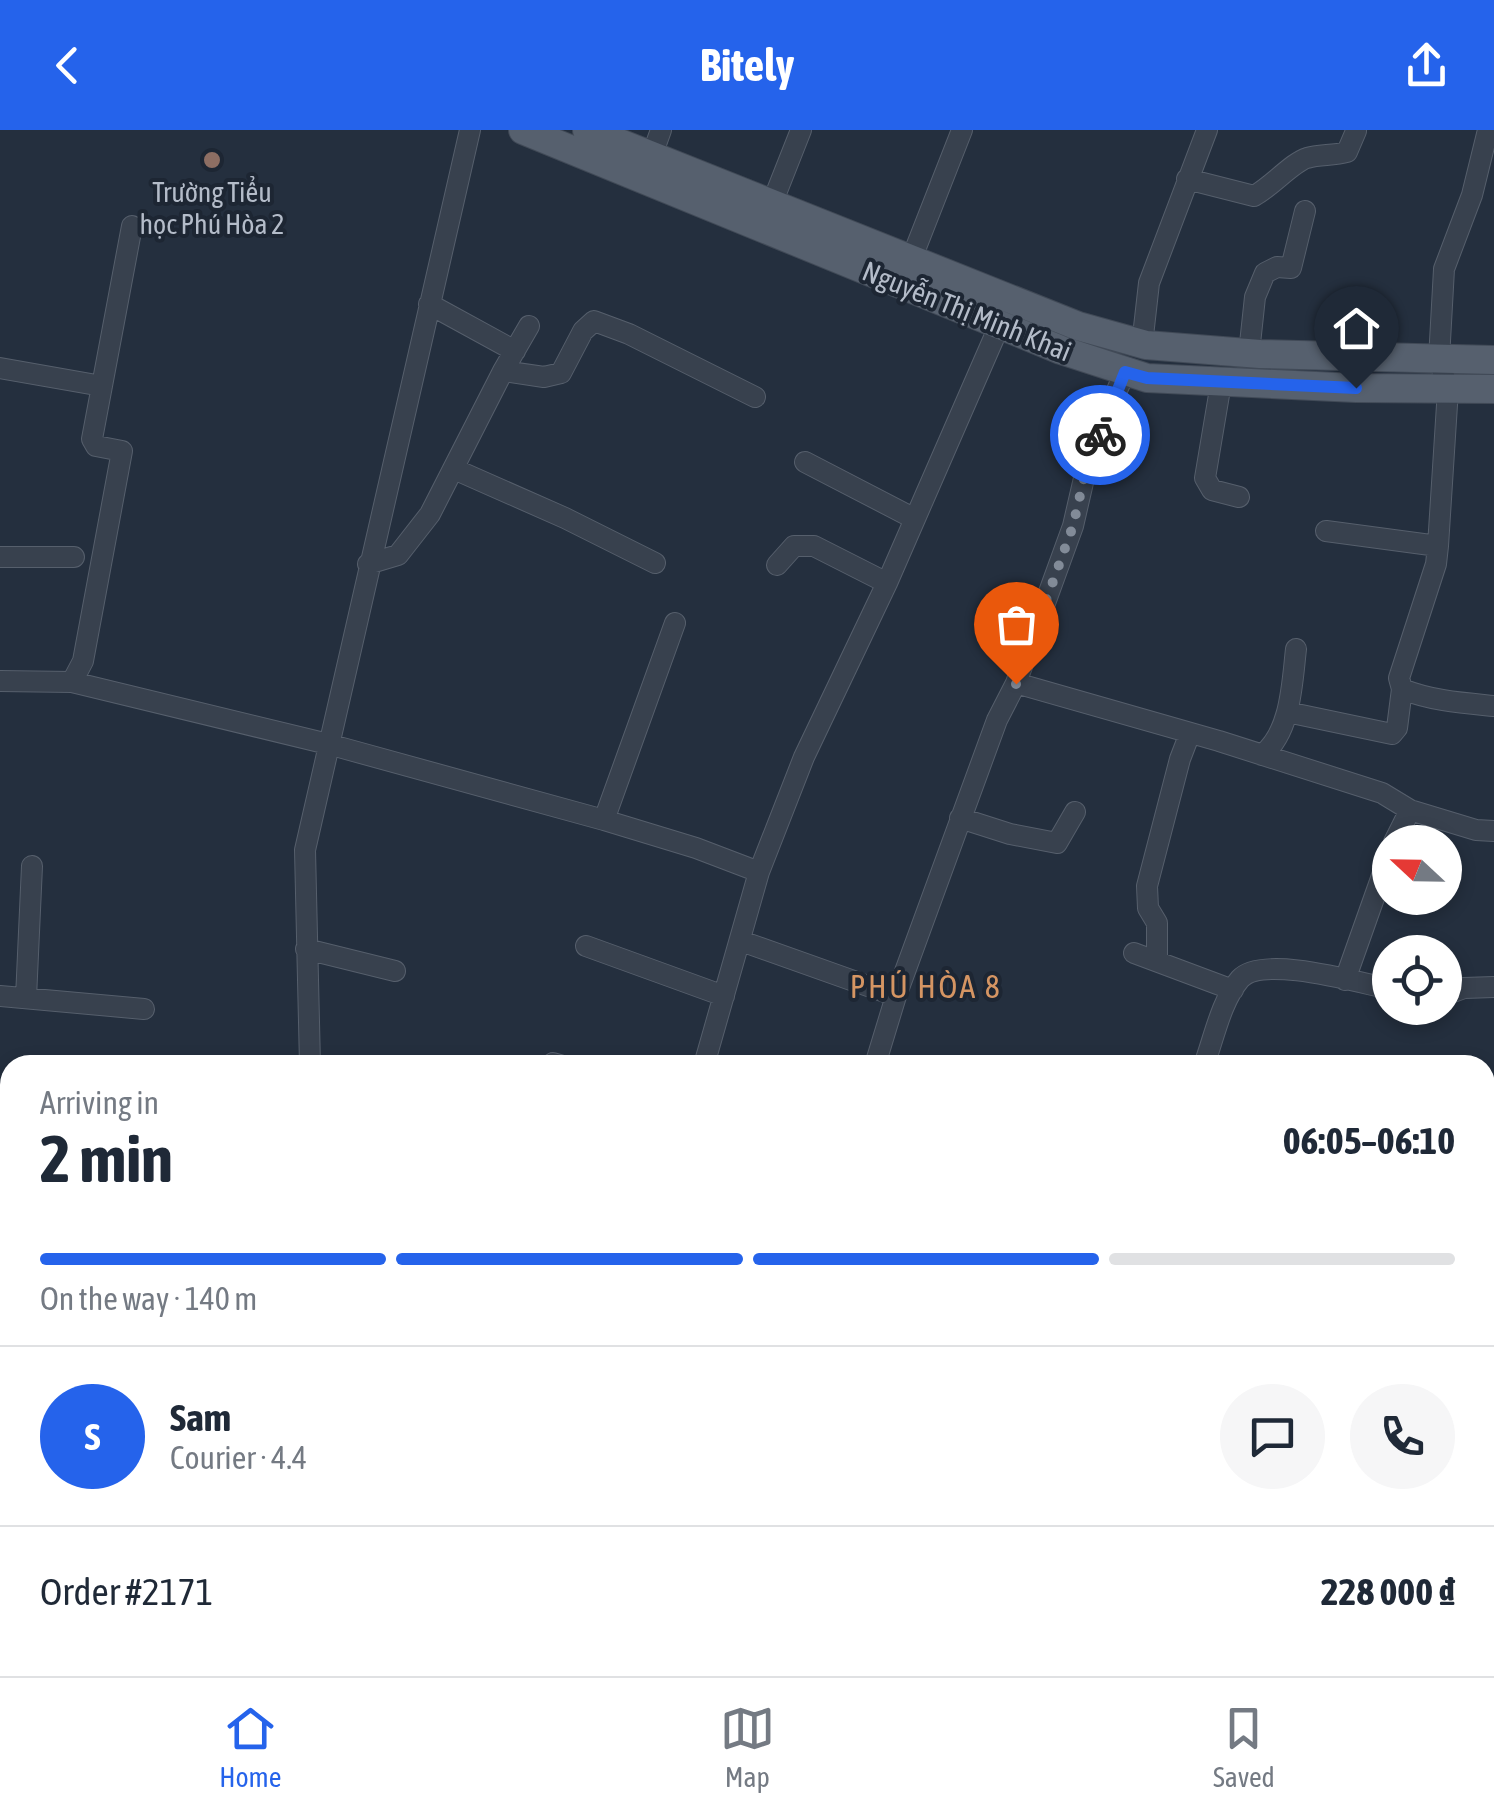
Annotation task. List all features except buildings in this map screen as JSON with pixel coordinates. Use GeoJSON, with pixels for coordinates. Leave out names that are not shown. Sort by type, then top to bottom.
{"type":"FeatureCollection","features":[{"type":"Feature","properties":{"kind":"main road","name":"Nguyễn Thị Minh Khai"},"geometry":{"type":"LineString","coordinates":[[524,130],[1061,350],[1147,378],[1494,390]]}},
{"type":"Feature","properties":{"kind":"main road","name":"Nguyễn Thị Minh Khai"},"geometry":{"type":"LineString","coordinates":[[587,130],[656,143],[771,206],[1078,326],[1146,345],[1249,353],[1494,360]]}},
{"type":"Feature","properties":{"kind":"street"},"geometry":{"type":"LineString","coordinates":[[310,1055],[304,850],[470,130]]}},
{"type":"Feature","properties":{"kind":"street"},"geometry":{"type":"LineString","coordinates":[[771,206],[800,130]]}},
{"type":"Feature","properties":{"kind":"street"},"geometry":{"type":"LineString","coordinates":[[911,260],[962,130]]}},
{"type":"Feature","properties":{"kind":"street"},"geometry":{"type":"LineString","coordinates":[[1146,345],[1143,336],[1149,283],[1207,130]]}},
{"type":"Feature","properties":{"kind":"street"},"geometry":{"type":"LineString","coordinates":[[1287,712],[1392,734],[1397,728],[1402,690],[1399,678],[1436,564],[1438,546],[1448,389],[1438,358],[1444,270],[1472,195],[1488,130]]}},
{"type":"Feature","properties":{"kind":"street"},"geometry":{"type":"LineString","coordinates":[[1187,179],[1254,196],[1306,158],[1328,158],[1346,152],[1356,131]]}},
{"type":"Feature","properties":{"kind":"street"},"geometry":{"type":"LineString","coordinates":[[1249,353],[1255,297],[1265,272],[1277,267],[1292,268],[1305,211]]}},
{"type":"Feature","properties":{"kind":"street"},"geometry":{"type":"LineString","coordinates":[[72,682],[83,661],[122,452],[93,443],[132,226]]}},
{"type":"Feature","properties":{"kind":"street"},"geometry":{"type":"LineString","coordinates":[[429,304],[515,351]]}},
{"type":"Feature","properties":{"kind":"street"},"geometry":{"type":"LineString","coordinates":[[502,371],[544,377],[560,374],[583,331],[594,322],[629,334],[756,397]]}},
{"type":"Feature","properties":{"kind":"street"},"geometry":{"type":"LineString","coordinates":[[707,1055],[760,872],[804,757],[887,583],[1000,324]]}},
{"type":"Feature","properties":{"kind":"street"},"geometry":{"type":"LineString","coordinates":[[368,564],[398,555],[430,514],[502,371],[530,326]]}},
{"type":"Feature","properties":{"kind":"street"},"geometry":{"type":"LineString","coordinates":[[0,368],[102,386]]}},
{"type":"Feature","properties":{"kind":"street"},"geometry":{"type":"LineString","coordinates":[[878,1055],[996,720],[1016,684],[1073,526],[1090,452],[1125,372]]}},
{"type":"Feature","properties":{"kind":"street"},"geometry":{"type":"LineString","coordinates":[[1221,383],[1205,478],[1212,490],[1239,497]]}},
{"type":"Feature","properties":{"kind":"street"},"geometry":{"type":"LineString","coordinates":[[805,462],[915,519]]}},
{"type":"Feature","properties":{"kind":"street"},"geometry":{"type":"LineString","coordinates":[[454,469],[655,563]]}},
{"type":"Feature","properties":{"kind":"street"},"geometry":{"type":"LineString","coordinates":[[1326,531],[1438,546]]}},
{"type":"Feature","properties":{"kind":"street"},"geometry":{"type":"LineString","coordinates":[[777,565],[794,546],[814,546],[887,583]]}},
{"type":"Feature","properties":{"kind":"street"},"geometry":{"type":"LineString","coordinates":[[0,558],[74,557]]}},
{"type":"Feature","properties":{"kind":"street"},"geometry":{"type":"LineString","coordinates":[[604,820],[675,623]]}},
{"type":"Feature","properties":{"kind":"street"},"geometry":{"type":"LineString","coordinates":[[1262,755],[1274,745],[1287,712],[1296,649]]}},
{"type":"Feature","properties":{"kind":"street"},"geometry":{"type":"LineString","coordinates":[[0,681],[72,682],[328,744],[604,820],[760,872]]}},
{"type":"Feature","properties":{"kind":"street"},"geometry":{"type":"LineString","coordinates":[[1016,684],[1382,792],[1410,810],[1476,830],[1494,830]]}},
{"type":"Feature","properties":{"kind":"street"},"geometry":{"type":"LineString","coordinates":[[1402,690],[1456,704],[1494,706]]}},
{"type":"Feature","properties":{"kind":"street"},"geometry":{"type":"LineString","coordinates":[[1157,960],[1158,922],[1148,908],[1147,886],[1190,733]]}},
{"type":"Feature","properties":{"kind":"street"},"geometry":{"type":"LineString","coordinates":[[1402,825],[1410,810]]}},
{"type":"Feature","properties":{"kind":"street"},"geometry":{"type":"LineString","coordinates":[[960,818],[1010,834],[1057,843],[1074,812]]}},
{"type":"Feature","properties":{"kind":"street"},"geometry":{"type":"LineString","coordinates":[[26,998],[32,866]]}},
{"type":"Feature","properties":{"kind":"street"},"geometry":{"type":"LineString","coordinates":[[1346,980],[1372,905]]}},
{"type":"Feature","properties":{"kind":"street"},"geometry":{"type":"LineString","coordinates":[[741,941],[896,996]]}},
{"type":"Feature","properties":{"kind":"street"},"geometry":{"type":"LineString","coordinates":[[586,946],[724,996]]}},
{"type":"Feature","properties":{"kind":"street"},"geometry":{"type":"LineString","coordinates":[[306,948],[394,971]]}},
{"type":"Feature","properties":{"kind":"street"},"geometry":{"type":"LineString","coordinates":[[1134,952],[1233,990]]}},
{"type":"Feature","properties":{"kind":"street"},"geometry":{"type":"LineString","coordinates":[[1208,1055],[1242,976],[1260,969],[1306,972],[1372,986]]}},
{"type":"Feature","properties":{"kind":"street"},"geometry":{"type":"LineString","coordinates":[[1462,989],[1494,987]]}},
{"type":"Feature","properties":{"kind":"street"},"geometry":{"type":"LineString","coordinates":[[0,996],[144,1009]]}},
{"type":"Feature","properties":{"kind":"way so far"},"geometry":{"type":"LineString","coordinates":[[1016,684],[1073,526],[1090,452],[1100,435]]}},
{"type":"Feature","properties":{"kind":"place","name":"Trường Tiểu học Phú Hòa 2"},"geometry":{"type":"Point","coordinates":[212,160]}},
{"type":"Feature","properties":{"kind":"district","name":"PHÚ HÒA 8"},"geometry":{"type":"Point","coordinates":[926,987]}},
{"type":"Feature","properties":{"kind":"route"},"geometry":{"type":"LineString","coordinates":[[1100,435],[1125,372],[1147,378],[1356,388]]}}]}
